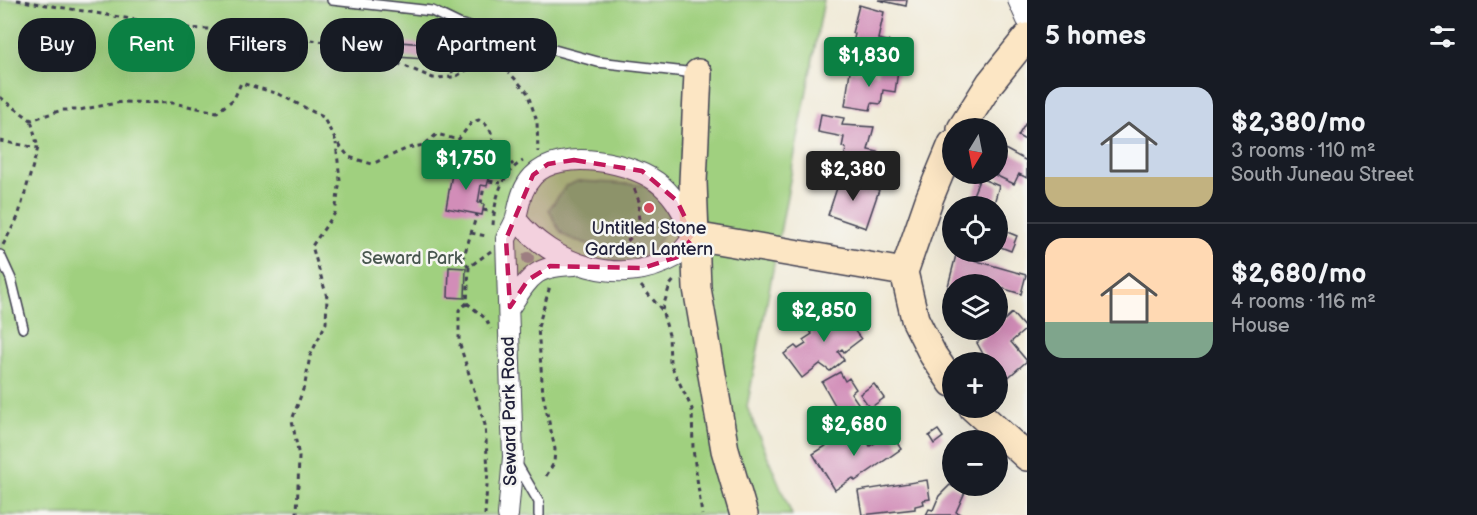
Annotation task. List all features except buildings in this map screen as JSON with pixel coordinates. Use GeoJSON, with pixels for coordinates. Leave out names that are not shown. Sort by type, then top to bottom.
{"type":"FeatureCollection","features":[{"type":"Feature","properties":{"kind":"street"},"geometry":{"type":"LineString","coordinates":[[1018,0],[1027,20]]}},
{"type":"Feature","properties":{"kind":"street"},"geometry":{"type":"LineString","coordinates":[[968,118],[990,82],[1027,37]]}},
{"type":"Feature","properties":{"kind":"street"},"geometry":{"type":"LineString","coordinates":[[698,73],[693,182],[696,288],[725,450],[744,515]]}},
{"type":"Feature","properties":{"kind":"street","name":"Seward Park Road"},"geometry":{"type":"LineString","coordinates":[[508,515],[513,457],[508,337],[510,307],[506,239],[516,219],[518,201],[524,186],[548,164],[574,160],[620,165],[642,171],[662,185],[677,201],[694,236],[677,256],[643,268],[599,270],[579,265],[544,246],[528,234],[516,219]]}},
{"type":"Feature","properties":{"kind":"street"},"geometry":{"type":"LineString","coordinates":[[942,168],[904,272],[915,319],[928,347],[942,368]]}},
{"type":"Feature","properties":{"kind":"street"},"geometry":{"type":"LineString","coordinates":[[694,236],[904,272]]}},
{"type":"Feature","properties":{"kind":"street","name":"Seward Park Road"},"geometry":{"type":"LineString","coordinates":[[510,307],[528,280],[550,266],[579,265]]}},
{"type":"Feature","properties":{"kind":"street"},"geometry":{"type":"LineString","coordinates":[[984,418],[1027,457]]}},
{"type":"Feature","properties":{"kind":"lane"},"geometry":{"type":"LineString","coordinates":[[332,0],[432,11],[459,24],[598,62],[698,73]]}},
{"type":"Feature","properties":{"kind":"lane"},"geometry":{"type":"LineString","coordinates":[[0,255],[11,279],[23,328]]}},
{"type":"Feature","properties":{"kind":"lane"},"geometry":{"type":"LineString","coordinates":[[513,457],[539,502],[539,515]]}},
{"type":"Feature","properties":{"kind":"path"},"geometry":{"type":"LineString","coordinates":[[17,0],[185,28],[250,31],[320,42]]}},
{"type":"Feature","properties":{"kind":"path"},"geometry":{"type":"LineString","coordinates":[[404,66],[434,78],[455,77],[475,65],[497,65],[507,70],[527,92],[537,121],[538,154]]}},
{"type":"Feature","properties":{"kind":"path"},"geometry":{"type":"LineString","coordinates":[[452,72],[455,77]]}},
{"type":"Feature","properties":{"kind":"path"},"geometry":{"type":"LineString","coordinates":[[31,120],[62,110],[79,110],[122,102],[173,103],[217,112],[234,99],[241,83],[279,94],[323,117],[336,141],[349,157],[372,164],[408,148],[424,145],[436,134],[458,140],[472,122],[479,120],[488,126],[492,133],[493,153]]}},
{"type":"Feature","properties":{"kind":"path"},"geometry":{"type":"LineString","coordinates":[[0,97],[31,120],[38,148],[18,217],[0,255]]}},
{"type":"Feature","properties":{"kind":"path"},"geometry":{"type":"LineString","coordinates":[[0,141],[38,148]]}},
{"type":"Feature","properties":{"kind":"path"},"geometry":{"type":"LineString","coordinates":[[297,515],[299,457],[292,420],[305,384],[310,356],[326,323],[327,297],[312,246],[335,213],[340,180],[336,141]]}},
{"type":"Feature","properties":{"kind":"path"},"geometry":{"type":"LineString","coordinates":[[484,174],[482,159],[493,153],[507,158],[513,166]]}},
{"type":"Feature","properties":{"kind":"path"},"geometry":{"type":"LineString","coordinates":[[489,180],[501,183]]}},
{"type":"Feature","properties":{"kind":"path"},"geometry":{"type":"LineString","coordinates":[[615,259],[616,252],[640,228],[638,211],[640,204],[632,183]]}},
{"type":"Feature","properties":{"kind":"path"},"geometry":{"type":"LineString","coordinates":[[481,204],[484,186]]}},
{"type":"Feature","properties":{"kind":"path"},"geometry":{"type":"LineString","coordinates":[[483,210],[494,212]]}},
{"type":"Feature","properties":{"kind":"path"},"geometry":{"type":"LineString","coordinates":[[477,214],[463,259],[469,267],[467,303],[459,310],[459,342],[484,425],[488,470],[485,515]]}},
{"type":"Feature","properties":{"kind":"path"},"geometry":{"type":"LineString","coordinates":[[471,233],[486,236]]}},
{"type":"Feature","properties":{"kind":"path"},"geometry":{"type":"LineString","coordinates":[[469,267],[493,250]]}},
{"type":"Feature","properties":{"kind":"path"},"geometry":{"type":"LineString","coordinates":[[662,310],[670,285],[675,279]]}},
{"type":"Feature","properties":{"kind":"path"},"geometry":{"type":"LineString","coordinates":[[546,476],[554,463],[555,449],[543,395],[538,327],[545,297],[555,280]]}},
{"type":"Feature","properties":{"kind":"path"},"geometry":{"type":"LineString","coordinates":[[636,283],[662,310],[669,335],[670,363],[692,409],[693,449],[702,515]]}},
{"type":"Feature","properties":{"kind":"path"},"geometry":{"type":"LineString","coordinates":[[467,303],[486,319],[492,330]]}},
{"type":"Feature","properties":{"kind":"highlighted area"},"geometry":{"type":"Polygon","coordinates":[[[574,160],[642,171],[677,201],[694,236],[677,257],[643,268],[550,266],[528,280],[510,307],[506,239],[533,175],[548,164],[574,160]]]}},
{"type":"Feature","properties":{"kind":"green space","name":"Seward Park"},"geometry":{"type":"Polygon","coordinates":[[[0,0],[824,0],[747,407],[792,515],[0,515],[0,0]]]}},
{"type":"Feature","properties":{"kind":"green space"},"geometry":{"type":"Polygon","coordinates":[[[578,181],[644,185],[670,206],[665,229],[653,248],[635,260],[624,260],[611,257],[598,248],[566,237],[558,228],[549,209],[566,186],[578,181]]]}},
{"type":"Feature","properties":{"kind":"place","name":"Untitled Stone Garden Lantern"},"geometry":{"type":"Point","coordinates":[649,208]}}]}
